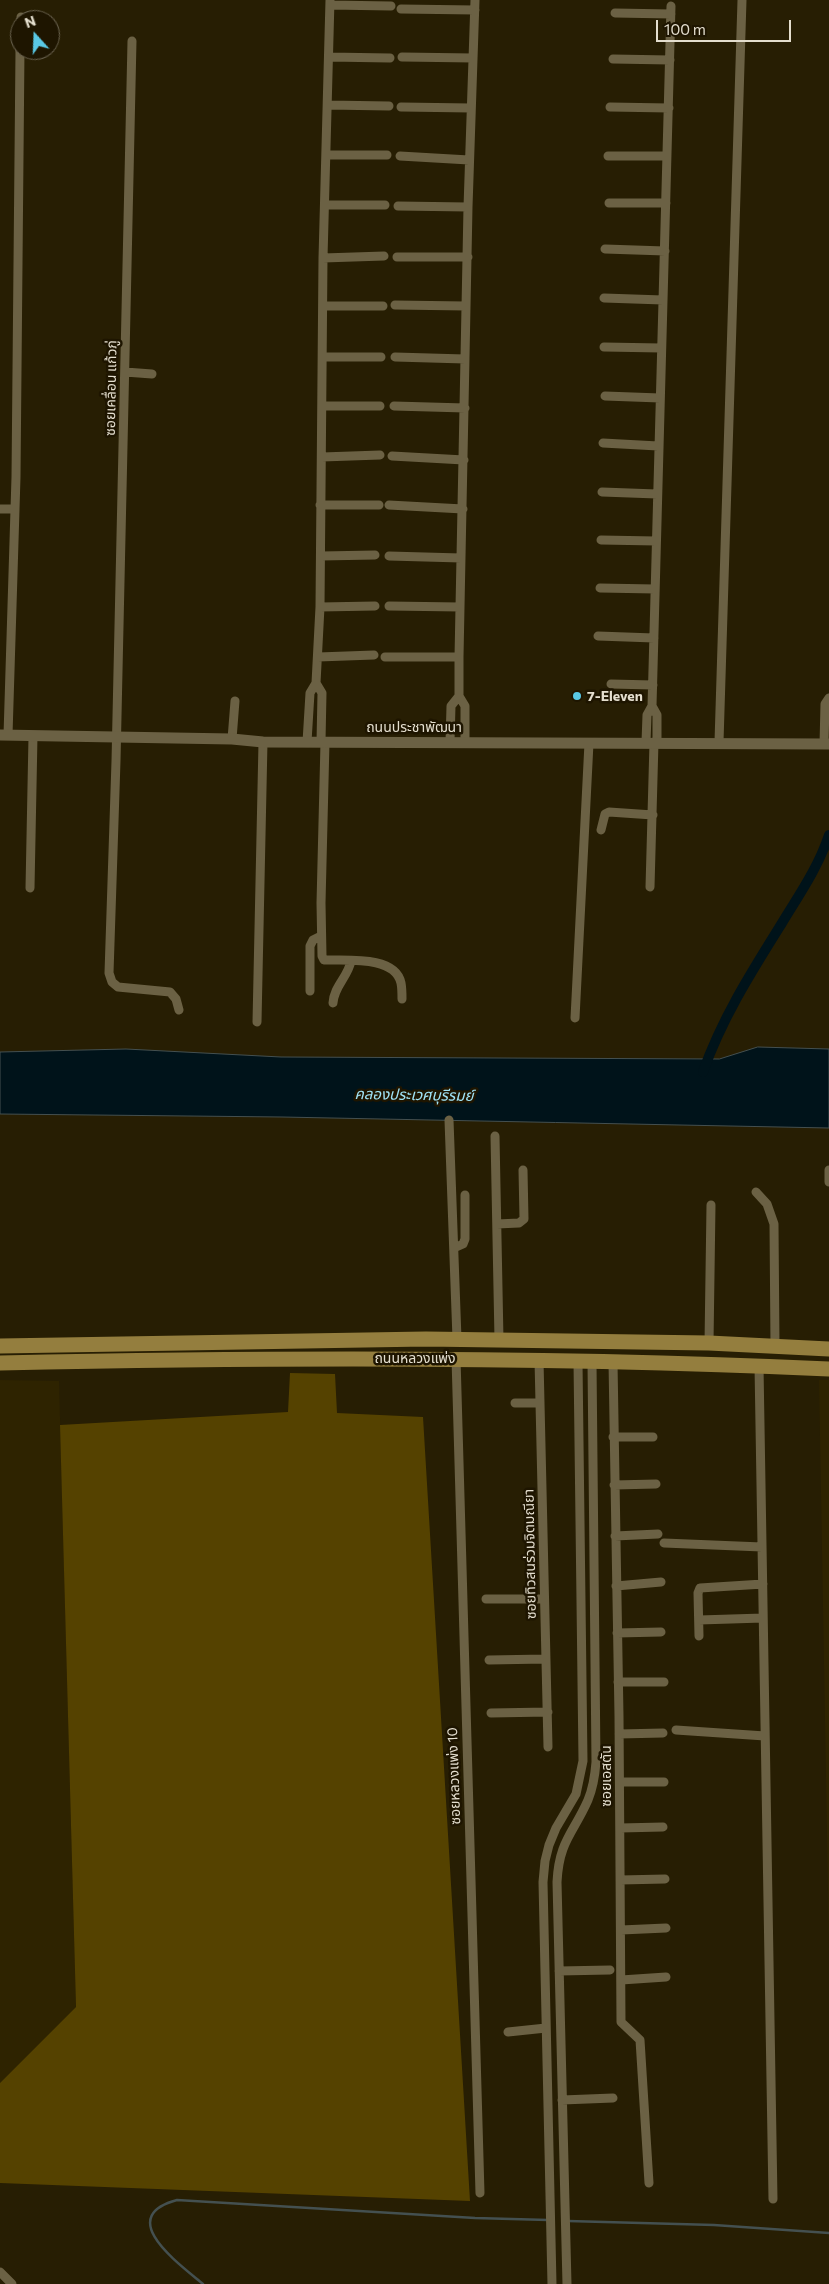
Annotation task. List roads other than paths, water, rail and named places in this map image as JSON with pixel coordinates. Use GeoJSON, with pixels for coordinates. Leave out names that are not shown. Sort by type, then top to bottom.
{"type":"FeatureCollection","features":[{"type":"Feature","properties":{"kind":"main road","name":"ถนนหลวงแพ่ง"},"geometry":{"type":"LineString","coordinates":[[0,1346],[426,1338],[709,1343],[829,1349]]}},
{"type":"Feature","properties":{"kind":"main road"},"geometry":{"type":"LineString","coordinates":[[426,1338],[426,1357]]}},
{"type":"Feature","properties":{"kind":"main road"},"geometry":{"type":"LineString","coordinates":[[709,1343],[710,1363]]}},
{"type":"Feature","properties":{"kind":"main road","name":"ถนนหลวงแพ่ง"},"geometry":{"type":"LineString","coordinates":[[0,1363],[426,1357],[585,1362],[710,1363],[829,1369]]}},
{"type":"Feature","properties":{"kind":"street"},"geometry":{"type":"LineString","coordinates":[[466,742],[465,706],[459,696],[459,657],[468,207],[475,0]]}},
{"type":"Feature","properties":{"kind":"street"},"geometry":{"type":"LineString","coordinates":[[719,742],[742,0]]}},
{"type":"Feature","properties":{"kind":"street"},"geometry":{"type":"LineString","coordinates":[[307,742],[310,693],[316,683],[320,607],[323,258],[330,2],[391,6]]}},
{"type":"Feature","properties":{"kind":"street"},"geometry":{"type":"LineString","coordinates":[[401,9],[475,10]]}},
{"type":"Feature","properties":{"kind":"street"},"geometry":{"type":"LineString","coordinates":[[615,13],[671,10],[652,706],[657,715],[652,742],[653,815],[650,887]]}},
{"type":"Feature","properties":{"kind":"street","name":"ซอยเคลื่อน แก้วภู่"},"geometry":{"type":"LineString","coordinates":[[132,41],[117,737],[109,973],[112,982],[118,987],[170,992],[176,999],[179,1010]]}},
{"type":"Feature","properties":{"kind":"street"},"geometry":{"type":"LineString","coordinates":[[329,57],[390,58]]}},
{"type":"Feature","properties":{"kind":"street"},"geometry":{"type":"LineString","coordinates":[[402,57],[473,58]]}},
{"type":"Feature","properties":{"kind":"street"},"geometry":{"type":"LineString","coordinates":[[613,59],[670,60]]}},
{"type":"Feature","properties":{"kind":"street"},"geometry":{"type":"LineString","coordinates":[[4,735],[15,509],[20,60]]}},
{"type":"Feature","properties":{"kind":"street"},"geometry":{"type":"LineString","coordinates":[[328,104],[389,106]]}},
{"type":"Feature","properties":{"kind":"street"},"geometry":{"type":"LineString","coordinates":[[401,107],[471,108]]}},
{"type":"Feature","properties":{"kind":"street"},"geometry":{"type":"LineString","coordinates":[[610,107],[668,108]]}},
{"type":"Feature","properties":{"kind":"street"},"geometry":{"type":"LineString","coordinates":[[326,154],[387,155]]}},
{"type":"Feature","properties":{"kind":"street"},"geometry":{"type":"LineString","coordinates":[[400,156],[470,160]]}},
{"type":"Feature","properties":{"kind":"street"},"geometry":{"type":"LineString","coordinates":[[608,156],[667,156]]}},
{"type":"Feature","properties":{"kind":"street"},"geometry":{"type":"LineString","coordinates":[[609,203],[666,203]]}},
{"type":"Feature","properties":{"kind":"street"},"geometry":{"type":"LineString","coordinates":[[325,205],[385,205]]}},
{"type":"Feature","properties":{"kind":"street"},"geometry":{"type":"LineString","coordinates":[[398,206],[468,207]]}},
{"type":"Feature","properties":{"kind":"street"},"geometry":{"type":"LineString","coordinates":[[605,250],[664,251]]}},
{"type":"Feature","properties":{"kind":"street"},"geometry":{"type":"LineString","coordinates":[[323,258],[384,256]]}},
{"type":"Feature","properties":{"kind":"street"},"geometry":{"type":"LineString","coordinates":[[398,257],[468,257]]}},
{"type":"Feature","properties":{"kind":"street"},"geometry":{"type":"LineString","coordinates":[[604,298],[663,300]]}},
{"type":"Feature","properties":{"kind":"street"},"geometry":{"type":"LineString","coordinates":[[395,305],[466,306]]}},
{"type":"Feature","properties":{"kind":"street"},"geometry":{"type":"LineString","coordinates":[[323,306],[383,306]]}},
{"type":"Feature","properties":{"kind":"street"},"geometry":{"type":"LineString","coordinates":[[604,347],[661,348]]}},
{"type":"Feature","properties":{"kind":"street"},"geometry":{"type":"LineString","coordinates":[[323,357],[381,357]]}},
{"type":"Feature","properties":{"kind":"street"},"geometry":{"type":"LineString","coordinates":[[395,357],[465,359]]}},
{"type":"Feature","properties":{"kind":"street"},"geometry":{"type":"LineString","coordinates":[[125,372],[152,374]]}},
{"type":"Feature","properties":{"kind":"street"},"geometry":{"type":"LineString","coordinates":[[605,396],[660,398]]}},
{"type":"Feature","properties":{"kind":"street"},"geometry":{"type":"LineString","coordinates":[[322,406],[380,406]]}},
{"type":"Feature","properties":{"kind":"street"},"geometry":{"type":"LineString","coordinates":[[394,406],[465,408]]}},
{"type":"Feature","properties":{"kind":"street"},"geometry":{"type":"LineString","coordinates":[[603,443],[658,446]]}},
{"type":"Feature","properties":{"kind":"street"},"geometry":{"type":"LineString","coordinates":[[322,457],[380,455]]}},
{"type":"Feature","properties":{"kind":"street"},"geometry":{"type":"LineString","coordinates":[[392,456],[464,460]]}},
{"type":"Feature","properties":{"kind":"street"},"geometry":{"type":"LineString","coordinates":[[602,492],[657,494]]}},
{"type":"Feature","properties":{"kind":"street"},"geometry":{"type":"LineString","coordinates":[[320,505],[379,505]]}},
{"type":"Feature","properties":{"kind":"street"},"geometry":{"type":"LineString","coordinates":[[389,505],[463,508]]}},
{"type":"Feature","properties":{"kind":"street"},"geometry":{"type":"LineString","coordinates":[[0,508],[15,509]]}},
{"type":"Feature","properties":{"kind":"street"},"geometry":{"type":"LineString","coordinates":[[601,540],[656,541]]}},
{"type":"Feature","properties":{"kind":"street"},"geometry":{"type":"LineString","coordinates":[[321,556],[376,555]]}},
{"type":"Feature","properties":{"kind":"street"},"geometry":{"type":"LineString","coordinates":[[390,556],[461,558]]}},
{"type":"Feature","properties":{"kind":"street"},"geometry":{"type":"LineString","coordinates":[[600,588],[655,589]]}},
{"type":"Feature","properties":{"kind":"street"},"geometry":{"type":"LineString","coordinates":[[320,607],[376,606]]}},
{"type":"Feature","properties":{"kind":"street"},"geometry":{"type":"LineString","coordinates":[[389,606],[460,608]]}},
{"type":"Feature","properties":{"kind":"street"},"geometry":{"type":"LineString","coordinates":[[598,636],[654,638]]}},
{"type":"Feature","properties":{"kind":"street"},"geometry":{"type":"LineString","coordinates":[[318,657],[374,655]]}},
{"type":"Feature","properties":{"kind":"street"},"geometry":{"type":"LineString","coordinates":[[385,657],[459,657]]}},
{"type":"Feature","properties":{"kind":"street"},"geometry":{"type":"LineString","coordinates":[[316,683],[322,693],[322,956],[324,960],[382,964],[397,974],[401,982],[402,999]]}},
{"type":"Feature","properties":{"kind":"street"},"geometry":{"type":"LineString","coordinates":[[611,684],[653,685]]}},
{"type":"Feature","properties":{"kind":"street"},"geometry":{"type":"LineString","coordinates":[[450,742],[451,706],[459,696]]}},
{"type":"Feature","properties":{"kind":"street"},"geometry":{"type":"LineString","coordinates":[[826,744],[825,704],[829,698]]}},
{"type":"Feature","properties":{"kind":"street"},"geometry":{"type":"LineString","coordinates":[[232,739],[235,701]]}},
{"type":"Feature","properties":{"kind":"street","name":"ถนนประชาพัฒนา"},"geometry":{"type":"LineString","coordinates":[[4,735],[232,739],[263,742],[719,742],[826,744]]}},
{"type":"Feature","properties":{"kind":"street"},"geometry":{"type":"LineString","coordinates":[[30,888],[33,736]]}},
{"type":"Feature","properties":{"kind":"street"},"geometry":{"type":"LineString","coordinates":[[257,1022],[263,742]]}},
{"type":"Feature","properties":{"kind":"street"},"geometry":{"type":"LineString","coordinates":[[575,1018],[589,743]]}},
{"type":"Feature","properties":{"kind":"street"},"geometry":{"type":"LineString","coordinates":[[602,830],[605,814],[609,812],[653,815]]}},
{"type":"Feature","properties":{"kind":"street"},"geometry":{"type":"LineString","coordinates":[[310,992],[310,946],[313,940],[321,936]]}},
{"type":"Feature","properties":{"kind":"street"},"geometry":{"type":"LineString","coordinates":[[333,1003],[333,994],[347,975],[351,961]]}},
{"type":"Feature","properties":{"kind":"street"},"geometry":{"type":"LineString","coordinates":[[449,1120],[457,1339]]}},
{"type":"Feature","properties":{"kind":"street"},"geometry":{"type":"LineString","coordinates":[[495,1136],[499,1340]]}},
{"type":"Feature","properties":{"kind":"street"},"geometry":{"type":"LineString","coordinates":[[497,1224],[519,1223],[524,1219],[523,1170]]}},
{"type":"Feature","properties":{"kind":"street"},"geometry":{"type":"LineString","coordinates":[[829,1170],[829,1182]]}},
{"type":"Feature","properties":{"kind":"street"},"geometry":{"type":"LineString","coordinates":[[756,1192],[767,1204],[774,1224],[775,1346]]}},
{"type":"Feature","properties":{"kind":"street"},"geometry":{"type":"LineString","coordinates":[[454,1248],[463,1244],[465,1239],[465,1195]]}},
{"type":"Feature","properties":{"kind":"street"},"geometry":{"type":"LineString","coordinates":[[709,1343],[711,1205]]}},
{"type":"Feature","properties":{"kind":"street","name":"ซอยหลวงแพ่ง 10"},"geometry":{"type":"LineString","coordinates":[[456,1358],[480,2193]]}},
{"type":"Feature","properties":{"kind":"street","name":"ซอยทิวสนร่วมจิตมณียา"},"geometry":{"type":"LineString","coordinates":[[539,1360],[548,1747]]}},
{"type":"Feature","properties":{"kind":"street"},"geometry":{"type":"LineString","coordinates":[[567,2284],[558,1863],[568,1834],[588,1800],[596,1762],[593,1429],[585,1362]]}},
{"type":"Feature","properties":{"kind":"street"},"geometry":{"type":"LineString","coordinates":[[552,2284],[544,1861],[556,1828],[576,1794],[583,1761],[579,1429],[585,1362]]}},
{"type":"Feature","properties":{"kind":"street","name":"ซอยเอสตัน"},"geometry":{"type":"LineString","coordinates":[[613,1362],[622,2022],[640,2040],[649,2182]]}},
{"type":"Feature","properties":{"kind":"street"},"geometry":{"type":"LineString","coordinates":[[759,1366],[773,2199]]}},
{"type":"Feature","properties":{"kind":"street"},"geometry":{"type":"LineString","coordinates":[[515,1403],[540,1403]]}},
{"type":"Feature","properties":{"kind":"street"},"geometry":{"type":"LineString","coordinates":[[579,1429],[593,1429]]}},
{"type":"Feature","properties":{"kind":"street"},"geometry":{"type":"LineString","coordinates":[[613,1437],[653,1437]]}},
{"type":"Feature","properties":{"kind":"street"},"geometry":{"type":"LineString","coordinates":[[614,1485],[656,1484]]}},
{"type":"Feature","properties":{"kind":"street"},"geometry":{"type":"LineString","coordinates":[[615,1536],[658,1534]]}},
{"type":"Feature","properties":{"kind":"street"},"geometry":{"type":"LineString","coordinates":[[664,1543],[762,1547]]}},
{"type":"Feature","properties":{"kind":"street"},"geometry":{"type":"LineString","coordinates":[[616,1586],[660,1582]]}},
{"type":"Feature","properties":{"kind":"street"},"geometry":{"type":"LineString","coordinates":[[699,1636],[698,1593],[700,1588],[763,1584]]}},
{"type":"Feature","properties":{"kind":"street"},"geometry":{"type":"LineString","coordinates":[[486,1600],[544,1599]]}},
{"type":"Feature","properties":{"kind":"street"},"geometry":{"type":"LineString","coordinates":[[699,1620],[763,1618]]}},
{"type":"Feature","properties":{"kind":"street"},"geometry":{"type":"LineString","coordinates":[[617,1633],[661,1632]]}},
{"type":"Feature","properties":{"kind":"street"},"geometry":{"type":"LineString","coordinates":[[489,1660],[545,1659]]}},
{"type":"Feature","properties":{"kind":"street"},"geometry":{"type":"LineString","coordinates":[[618,1682],[664,1682]]}},
{"type":"Feature","properties":{"kind":"street"},"geometry":{"type":"LineString","coordinates":[[491,1713],[548,1712]]}},
{"type":"Feature","properties":{"kind":"street"},"geometry":{"type":"LineString","coordinates":[[676,1730],[765,1736]]}},
{"type":"Feature","properties":{"kind":"street"},"geometry":{"type":"LineString","coordinates":[[619,1734],[663,1733]]}},
{"type":"Feature","properties":{"kind":"street"},"geometry":{"type":"LineString","coordinates":[[620,1782],[664,1782]]}},
{"type":"Feature","properties":{"kind":"street"},"geometry":{"type":"LineString","coordinates":[[620,1828],[663,1827]]}},
{"type":"Feature","properties":{"kind":"street"},"geometry":{"type":"LineString","coordinates":[[620,1880],[665,1879]]}},
{"type":"Feature","properties":{"kind":"street"},"geometry":{"type":"LineString","coordinates":[[621,1930],[666,1928]]}},
{"type":"Feature","properties":{"kind":"street"},"geometry":{"type":"LineString","coordinates":[[559,1971],[610,1970]]}},
{"type":"Feature","properties":{"kind":"street"},"geometry":{"type":"LineString","coordinates":[[621,1980],[666,1977]]}},
{"type":"Feature","properties":{"kind":"street"},"geometry":{"type":"LineString","coordinates":[[508,2032],[546,2028]]}},
{"type":"Feature","properties":{"kind":"street"},"geometry":{"type":"LineString","coordinates":[[562,2100],[612,2098]]}},
{"type":"Feature","properties":{"kind":"street"},"geometry":{"type":"LineString","coordinates":[[0,2272],[12,2284]]}},
{"type":"Feature","properties":{"kind":"water","name":"คลองประเวศบุรีรมย์"},"geometry":{"type":"Polygon","coordinates":[[[758,1047],[829,1049],[829,1128],[282,1117],[0,1114],[0,1052],[126,1049],[281,1057],[719,1059],[758,1047]]]}},
{"type":"Feature","properties":{"kind":"waterway"},"geometry":{"type":"LineString","coordinates":[[703,1072],[728,1014],[808,881],[829,835]]}},
{"type":"Feature","properties":{"kind":"waterway"},"geometry":{"type":"LineString","coordinates":[[203,2284],[167,2253],[151,2229],[151,2217],[159,2208],[177,2200],[475,2218],[548,2220]]}},
{"type":"Feature","properties":{"kind":"waterway"},"geometry":{"type":"LineString","coordinates":[[568,2221],[714,2225],[829,2233]]}},
{"type":"Feature","properties":{"kind":"place","name":"7-Eleven"},"geometry":{"type":"Point","coordinates":[577,696]}}]}
